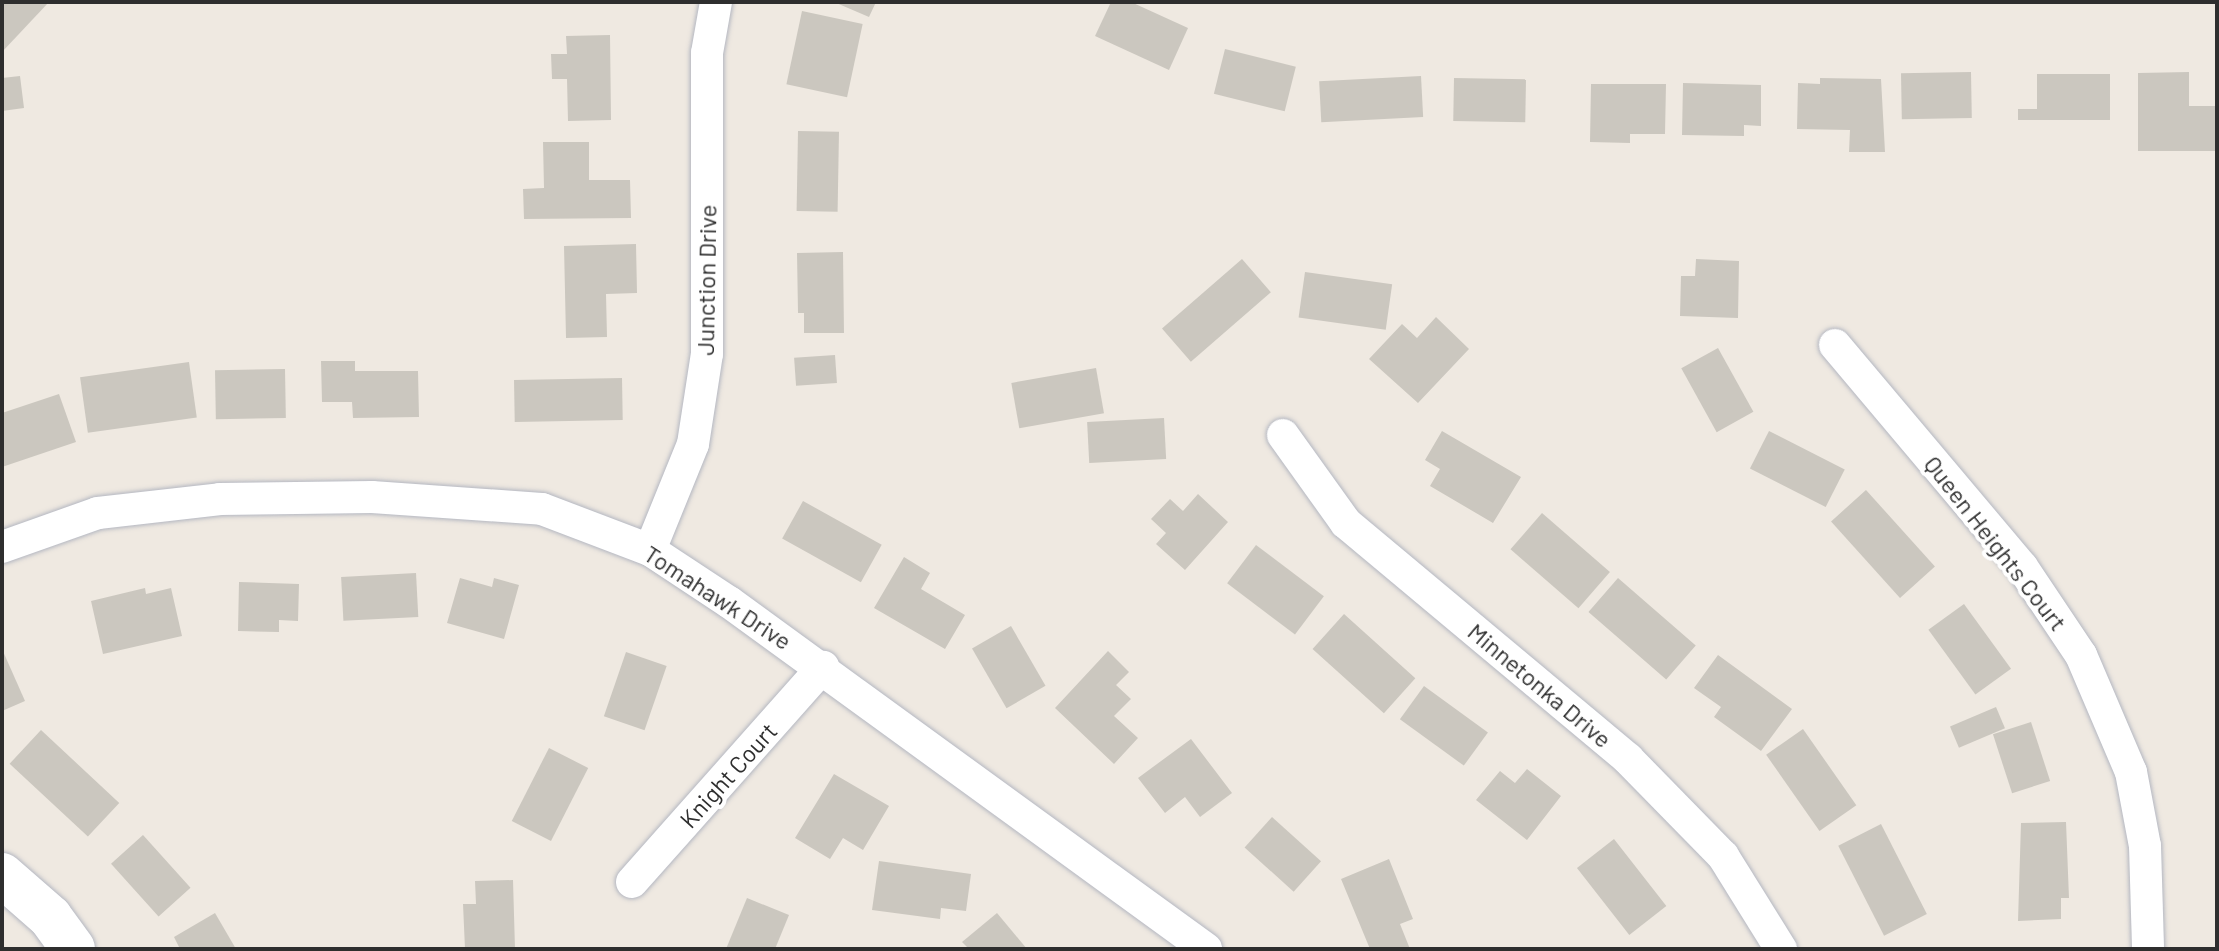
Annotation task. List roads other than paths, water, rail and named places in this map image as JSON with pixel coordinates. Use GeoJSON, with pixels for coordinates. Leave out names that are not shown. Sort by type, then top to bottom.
{"type":"FeatureCollection","features":[{"type":"Feature","properties":{"kind":"street","name":"Junction Drive"},"geometry":{"type":"LineString","coordinates":[[650,550],[693,444],[707,354],[707,53],[716,2]]}},
{"type":"Feature","properties":{"kind":"street","name":"Queen Heights Court"},"geometry":{"type":"LineString","coordinates":[[1835,345],[2022,567],[2081,655],[2131,772],[2145,846],[2148,949]]}},
{"type":"Feature","properties":{"kind":"street","name":"Minnetonka Drive"},"geometry":{"type":"LineString","coordinates":[[1283,435],[1346,523],[1628,759],[1723,856],[1781,949]]}},
{"type":"Feature","properties":{"kind":"street","name":"Tomahawk Drive"},"geometry":{"type":"LineString","coordinates":[[2,547],[98,513],[220,499],[372,497],[542,509],[650,550],[823,667],[1206,949]]}},
{"type":"Feature","properties":{"kind":"street","name":"Knight Court"},"geometry":{"type":"LineString","coordinates":[[632,882],[823,667]]}},
{"type":"Feature","properties":{"kind":"street"},"geometry":{"type":"LineString","coordinates":[[2,875],[50,917],[73,949]]}}]}
